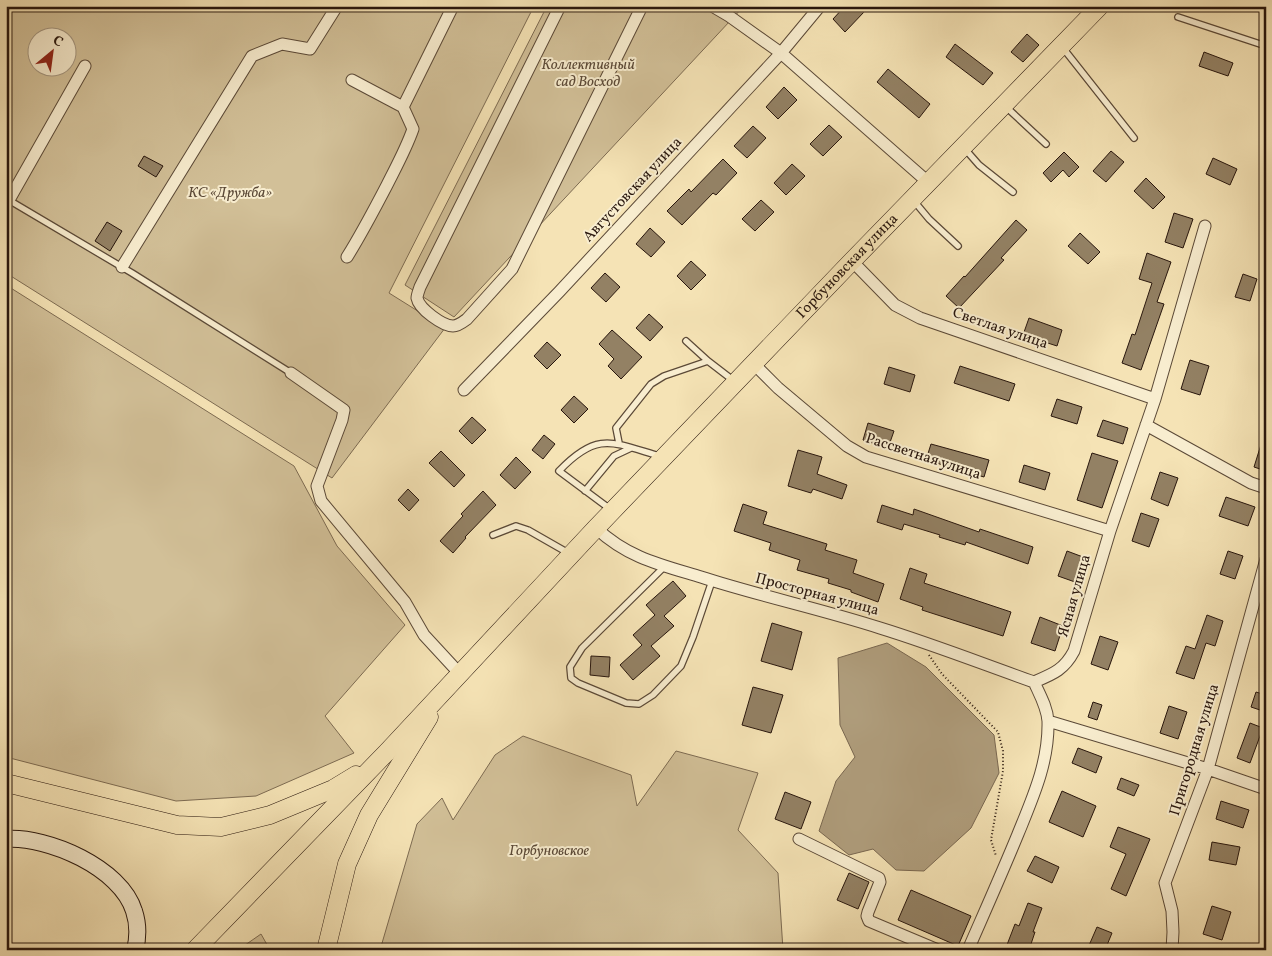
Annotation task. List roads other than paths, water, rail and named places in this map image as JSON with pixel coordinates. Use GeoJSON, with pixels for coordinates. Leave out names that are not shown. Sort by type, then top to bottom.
{"type":"FeatureCollection","features":[{"type":"Feature","properties":{"kind":"main road","name":"Горбуновская улица"},"geometry":{"type":"LineString","coordinates":[[454,680],[596,528],[1100,6]]}},
{"type":"Feature","properties":{"kind":"main road"},"geometry":{"type":"LineString","coordinates":[[195,950],[454,680]]}},
{"type":"Feature","properties":{"kind":"main road"},"geometry":{"type":"LineString","coordinates":[[326,950],[347,864],[369,815],[454,680]]}},
{"type":"Feature","properties":{"kind":"main road"},"geometry":{"type":"LineString","coordinates":[[6,783],[176,825],[221,827],[270,815],[333,788],[355,776],[386,752]]}},
{"type":"Feature","properties":{"kind":"main road"},"geometry":{"type":"LineString","coordinates":[[6,839],[34,840],[59,848],[89,863],[111,878],[123,890],[134,911],[137,924],[135,950]]}},
{"type":"Feature","properties":{"kind":"street"},"geometry":{"type":"LineString","coordinates":[[122,267],[252,56],[282,44],[310,49],[337,6]]}},
{"type":"Feature","properties":{"kind":"street"},"geometry":{"type":"LineString","coordinates":[[403,107],[453,6]]}},
{"type":"Feature","properties":{"kind":"street"},"geometry":{"type":"LineString","coordinates":[[560,6],[420,287],[417,297],[420,307],[430,315],[452,326],[458,325],[467,319],[512,269],[642,6]]}},
{"type":"Feature","properties":{"kind":"street"},"geometry":{"type":"LineString","coordinates":[[712,6],[781,53],[929,182]]}},
{"type":"Feature","properties":{"kind":"street","name":"Августовская улица"},"geometry":{"type":"LineString","coordinates":[[464,390],[559,292],[781,53],[820,6]]}},
{"type":"Feature","properties":{"kind":"street"},"geometry":{"type":"LineString","coordinates":[[8,200],[85,66]]}},
{"type":"Feature","properties":{"kind":"street"},"geometry":{"type":"LineString","coordinates":[[347,256],[363,231],[409,142],[413,129],[403,107],[352,80]]}},
{"type":"Feature","properties":{"kind":"street","name":"Ясная улица"},"geometry":{"type":"LineString","coordinates":[[1034,682],[1050,676],[1065,666],[1074,651],[1110,532],[1155,398],[1205,226]]}},
{"type":"Feature","properties":{"kind":"street","name":"Светлая улица"},"geometry":{"type":"LineString","coordinates":[[852,261],[894,305],[920,318],[1155,398]]}},
{"type":"Feature","properties":{"kind":"street","name":"Рассветная улица"},"geometry":{"type":"LineString","coordinates":[[754,364],[778,388],[847,446],[866,457],[1110,532]]}},
{"type":"Feature","properties":{"kind":"street"},"geometry":{"type":"LineString","coordinates":[[292,373],[344,410],[317,486],[321,501],[406,602],[424,635],[454,680]]}},
{"type":"Feature","properties":{"kind":"street"},"geometry":{"type":"LineString","coordinates":[[1146,425],[1251,483],[1266,488]]}},
{"type":"Feature","properties":{"kind":"street","name":"Просторная улица"},"geometry":{"type":"LineString","coordinates":[[596,528],[609,540],[626,551],[646,560],[712,581],[880,628],[1034,682]]}},
{"type":"Feature","properties":{"kind":"street","name":"Пригородная улица"},"geometry":{"type":"LineString","coordinates":[[1172,950],[1172,911],[1165,883],[1208,769],[1266,559]]}},
{"type":"Feature","properties":{"kind":"street"},"geometry":{"type":"LineString","coordinates":[[968,950],[1040,778],[1046,748],[1048,722],[1046,709],[1034,682]]}},
{"type":"Feature","properties":{"kind":"street"},"geometry":{"type":"LineString","coordinates":[[1048,722],[1208,769],[1266,789]]}},
{"type":"Feature","properties":{"kind":"street"},"geometry":{"type":"LineString","coordinates":[[798,838],[879,878],[880,882],[868,912],[867,918],[869,921],[938,950]]}},
{"type":"Feature","properties":{"kind":"lane"},"geometry":{"type":"LineString","coordinates":[[1178,17],[1266,46]]}},
{"type":"Feature","properties":{"kind":"lane"},"geometry":{"type":"LineString","coordinates":[[1062,46],[1134,138]]}},
{"type":"Feature","properties":{"kind":"lane"},"geometry":{"type":"LineString","coordinates":[[1005,106],[1046,144]]}},
{"type":"Feature","properties":{"kind":"lane"},"geometry":{"type":"LineString","coordinates":[[964,148],[979,165],[1013,192]]}},
{"type":"Feature","properties":{"kind":"lane"},"geometry":{"type":"LineString","coordinates":[[8,200],[122,267],[292,373]]}},
{"type":"Feature","properties":{"kind":"lane"},"geometry":{"type":"LineString","coordinates":[[912,200],[958,246]]}},
{"type":"Feature","properties":{"kind":"lane"},"geometry":{"type":"LineString","coordinates":[[686,341],[708,362],[736,382]]}},
{"type":"Feature","properties":{"kind":"lane"},"geometry":{"type":"LineString","coordinates":[[619,443],[616,428],[651,384],[664,376],[708,362]]}},
{"type":"Feature","properties":{"kind":"lane"},"geometry":{"type":"LineString","coordinates":[[613,511],[559,471],[573,456],[589,447],[607,443],[619,443],[664,458]]}},
{"type":"Feature","properties":{"kind":"lane"},"geometry":{"type":"LineString","coordinates":[[585,491],[614,456],[631,448]]}},
{"type":"Feature","properties":{"kind":"lane"},"geometry":{"type":"LineString","coordinates":[[493,535],[516,526],[528,530],[572,555]]}},
{"type":"Feature","properties":{"kind":"lane"},"geometry":{"type":"LineString","coordinates":[[665,566],[582,648],[570,667],[571,678],[578,683],[626,703],[639,704],[652,695],[681,666],[712,581]]}},
{"type":"Feature","properties":{"kind":"park label","name":"Коллективный сад Восход"},"geometry":{"type":"Point","coordinates":[588,74]}},
{"type":"Feature","properties":{"kind":"park label","name":"КС «Дружба»"},"geometry":{"type":"Point","coordinates":[230,193]}},
{"type":"Feature","properties":{"kind":"park label","name":"Горбуновское"},"geometry":{"type":"Point","coordinates":[549,851]}}]}
